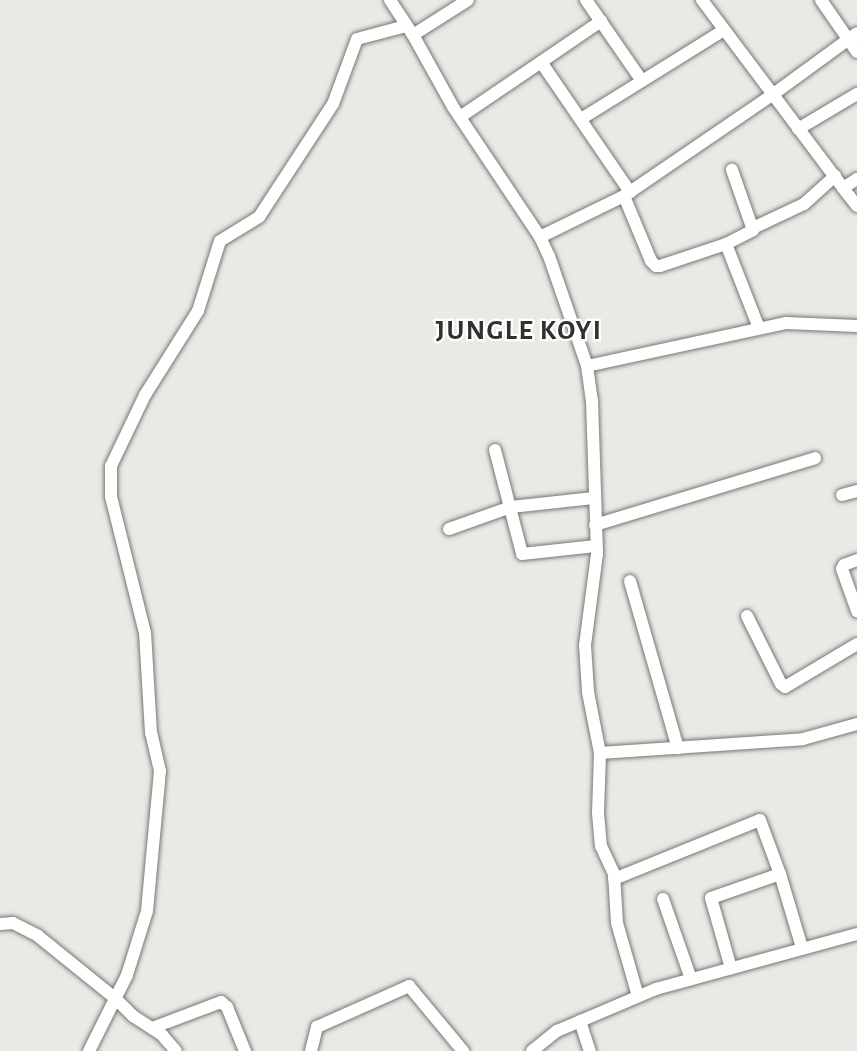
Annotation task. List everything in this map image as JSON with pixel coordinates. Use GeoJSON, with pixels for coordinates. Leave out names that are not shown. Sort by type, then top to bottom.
{"type":"FeatureCollection","features":[{"type":"Feature","properties":{"kind":"street"},"geometry":{"type":"LineString","coordinates":[[390,0],[460,117],[540,237],[549,256],[587,366],[592,401],[596,546],[585,645],[588,692],[600,753],[598,813],[601,846],[614,879],[617,923],[638,996]]}},
{"type":"Feature","properties":{"kind":"street"},"geometry":{"type":"LineString","coordinates":[[89,1051],[132,962],[147,911],[160,765],[151,733],[145,633],[113,505],[109,479],[111,466],[146,395],[198,311],[219,241],[258,218],[333,104],[357,39],[409,30],[468,0]]}},
{"type":"Feature","properties":{"kind":"street"},"geometry":{"type":"LineString","coordinates":[[586,0],[642,81]]}},
{"type":"Feature","properties":{"kind":"street"},"geometry":{"type":"LineString","coordinates":[[702,0],[857,206]]}},
{"type":"Feature","properties":{"kind":"street"},"geometry":{"type":"LineString","coordinates":[[821,0],[852,36],[857,52]]}},
{"type":"Feature","properties":{"kind":"street"},"geometry":{"type":"LineString","coordinates":[[460,117],[601,21]]}},
{"type":"Feature","properties":{"kind":"street"},"geometry":{"type":"LineString","coordinates":[[581,119],[724,30]]}},
{"type":"Feature","properties":{"kind":"street"},"geometry":{"type":"LineString","coordinates":[[540,237],[627,194],[772,95],[852,36]]}},
{"type":"Feature","properties":{"kind":"street"},"geometry":{"type":"LineString","coordinates":[[541,62],[581,119],[627,194],[651,261],[656,266],[726,244],[753,228],[804,204],[835,176]]}},
{"type":"Feature","properties":{"kind":"street"},"geometry":{"type":"LineString","coordinates":[[798,129],[857,94]]}},
{"type":"Feature","properties":{"kind":"street"},"geometry":{"type":"LineString","coordinates":[[732,170],[753,228]]}},
{"type":"Feature","properties":{"kind":"street"},"geometry":{"type":"LineString","coordinates":[[843,188],[857,179]]}},
{"type":"Feature","properties":{"kind":"street"},"geometry":{"type":"LineString","coordinates":[[726,244],[759,328]]}},
{"type":"Feature","properties":{"kind":"street"},"geometry":{"type":"LineString","coordinates":[[587,366],[793,322],[857,326]]}},
{"type":"Feature","properties":{"kind":"street"},"geometry":{"type":"LineString","coordinates":[[495,450],[522,554],[596,546]]}},
{"type":"Feature","properties":{"kind":"street"},"geometry":{"type":"LineString","coordinates":[[595,525],[815,458]]}},
{"type":"Feature","properties":{"kind":"street"},"geometry":{"type":"LineString","coordinates":[[842,495],[857,491]]}},
{"type":"Feature","properties":{"kind":"street"},"geometry":{"type":"LineString","coordinates":[[449,529],[511,507],[594,498]]}},
{"type":"Feature","properties":{"kind":"street"},"geometry":{"type":"LineString","coordinates":[[857,560],[842,567],[857,611]]}},
{"type":"Feature","properties":{"kind":"street"},"geometry":{"type":"LineString","coordinates":[[630,581],[678,748]]}},
{"type":"Feature","properties":{"kind":"street"},"geometry":{"type":"LineString","coordinates":[[747,616],[781,684],[785,687],[857,644]]}},
{"type":"Feature","properties":{"kind":"street"},"geometry":{"type":"LineString","coordinates":[[600,753],[803,739],[857,724]]}},
{"type":"Feature","properties":{"kind":"street"},"geometry":{"type":"LineString","coordinates":[[614,879],[760,820],[780,874],[802,948]]}},
{"type":"Feature","properties":{"kind":"street"},"geometry":{"type":"LineString","coordinates":[[731,968],[711,898],[780,874]]}},
{"type":"Feature","properties":{"kind":"street"},"geometry":{"type":"LineString","coordinates":[[663,900],[690,979]]}},
{"type":"Feature","properties":{"kind":"street"},"geometry":{"type":"LineString","coordinates":[[0,924],[14,923],[27,929],[116,999],[133,1016],[152,1028],[176,1051]]}},
{"type":"Feature","properties":{"kind":"street"},"geometry":{"type":"LineString","coordinates":[[532,1051],[557,1031],[638,996],[690,979],[857,934]]}},
{"type":"Feature","properties":{"kind":"street"},"geometry":{"type":"LineString","coordinates":[[311,1051],[317,1027],[409,986],[463,1051]]}},
{"type":"Feature","properties":{"kind":"street"},"geometry":{"type":"LineString","coordinates":[[152,1028],[220,1002],[227,1007],[245,1051]]}},
{"type":"Feature","properties":{"kind":"street"},"geometry":{"type":"LineString","coordinates":[[580,1021],[590,1051]]}},
{"type":"Feature","properties":{"kind":"district","name":"JUNGLE KOYI"},"geometry":{"type":"Point","coordinates":[519,331]}}]}
